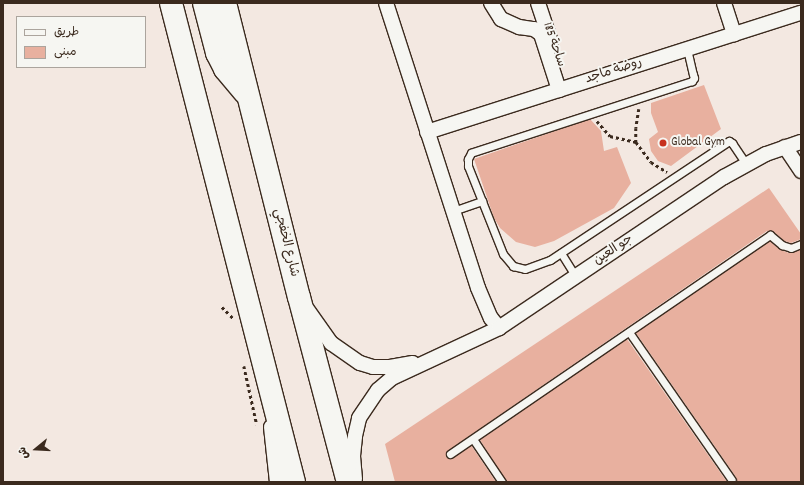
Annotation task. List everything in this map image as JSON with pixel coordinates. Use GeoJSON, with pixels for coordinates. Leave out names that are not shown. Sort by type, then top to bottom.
{"type":"FeatureCollection","features":[{"type":"Feature","properties":{"kind":"highway"},"geometry":{"type":"LineString","coordinates":[[171,3],[267,383],[294,482]]}},
{"type":"Feature","properties":{"kind":"highway"},"geometry":{"type":"LineString","coordinates":[[204,3],[217,53],[225,69],[236,84],[249,97]]}},
{"type":"Feature","properties":{"kind":"highway","name":"شارع الخفجي"},"geometry":{"type":"LineString","coordinates":[[226,3],[299,297],[348,482]]}},
{"type":"Feature","properties":{"kind":"street"},"geometry":{"type":"LineString","coordinates":[[386,3],[482,300],[491,318],[499,328]]}},
{"type":"Feature","properties":{"kind":"street","name":"ساحة 185"},"geometry":{"type":"LineString","coordinates":[[491,3],[501,20],[509,24],[534,29],[541,34],[563,89]]}},
{"type":"Feature","properties":{"kind":"street"},"geometry":{"type":"LineString","coordinates":[[724,3],[734,34]]}},
{"type":"Feature","properties":{"kind":"street"},"geometry":{"type":"LineString","coordinates":[[524,28],[535,20],[540,7]]}},
{"type":"Feature","properties":{"kind":"street","name":"ساحة 185"},"geometry":{"type":"LineString","coordinates":[[540,7],[563,89]]}},
{"type":"Feature","properties":{"kind":"street","name":"روضة ماجد"},"geometry":{"type":"LineString","coordinates":[[427,132],[687,48],[801,13]]}},
{"type":"Feature","properties":{"kind":"street","name":"جو العين"},"geometry":{"type":"LineString","coordinates":[[355,482],[353,456],[359,418],[378,390],[388,382],[427,360],[499,328],[690,199],[746,164],[785,147],[801,142]]}},
{"type":"Feature","properties":{"kind":"street"},"geometry":{"type":"LineString","coordinates":[[785,147],[801,171]]}},
{"type":"Feature","properties":{"kind":"street","name":"جو العين"},"geometry":{"type":"LineString","coordinates":[[299,297],[331,343],[360,363],[373,367],[390,367],[427,360]]}},
{"type":"Feature","properties":{"kind":"street"},"geometry":{"type":"LineString","coordinates":[[267,383],[277,482]]}},
{"type":"Feature","properties":{"kind":"lane"},"geometry":{"type":"LineString","coordinates":[[687,48],[694,78],[692,81],[471,153],[468,159],[468,166],[502,254],[513,266],[525,269],[539,265],[729,141],[732,143],[746,164]]}},
{"type":"Feature","properties":{"kind":"lane"},"geometry":{"type":"LineString","coordinates":[[453,211],[482,201]]}},
{"type":"Feature","properties":{"kind":"lane"},"geometry":{"type":"LineString","coordinates":[[450,454],[770,235],[782,245],[791,248],[801,244]]}},
{"type":"Feature","properties":{"kind":"lane"},"geometry":{"type":"LineString","coordinates":[[561,252],[576,277]]}},
{"type":"Feature","properties":{"kind":"lane"},"geometry":{"type":"LineString","coordinates":[[629,332],[732,480]]}},
{"type":"Feature","properties":{"kind":"lane"},"geometry":{"type":"LineString","coordinates":[[473,439],[502,482]]}},
{"type":"Feature","properties":{"kind":"path"},"geometry":{"type":"LineString","coordinates":[[641,98],[636,128],[636,142],[651,162],[676,177]]}},
{"type":"Feature","properties":{"kind":"path"},"geometry":{"type":"LineString","coordinates":[[593,114],[599,125],[610,136],[636,142]]}},
{"type":"Feature","properties":{"kind":"path"},"geometry":{"type":"LineString","coordinates":[[222,307],[235,320]]}},
{"type":"Feature","properties":{"kind":"path"},"geometry":{"type":"LineString","coordinates":[[243,358],[257,426]]}},
{"type":"Feature","properties":{"kind":"building"},"geometry":{"type":"Polygon","coordinates":[[[704,85],[721,129],[671,166],[658,161],[651,151],[649,139],[658,132],[651,113],[651,103],[704,85]]]}},
{"type":"Feature","properties":{"kind":"building"},"geometry":{"type":"Polygon","coordinates":[[[590,119],[601,131],[604,151],[617,147],[631,183],[614,208],[554,241],[535,247],[516,242],[500,228],[494,218],[474,159],[590,119]]]}},
{"type":"Feature","properties":{"kind":"building"},"geometry":{"type":"Polygon","coordinates":[[[769,188],[801,234],[801,239],[791,243],[784,241],[773,231],[767,231],[446,452],[446,457],[451,459],[471,445],[496,482],[395,482],[385,444],[769,188]]]}},
{"type":"Feature","properties":{"kind":"building"},"geometry":{"type":"Polygon","coordinates":[[[770,241],[779,249],[789,253],[801,249],[801,482],[737,482],[736,477],[636,333],[770,241]]]}},
{"type":"Feature","properties":{"kind":"building"},"geometry":{"type":"Polygon","coordinates":[[[627,339],[727,482],[507,482],[480,440],[627,339]]]}},
{"type":"Feature","properties":{"kind":"place","name":"Global Gym"},"geometry":{"type":"Point","coordinates":[663,143]}}]}
